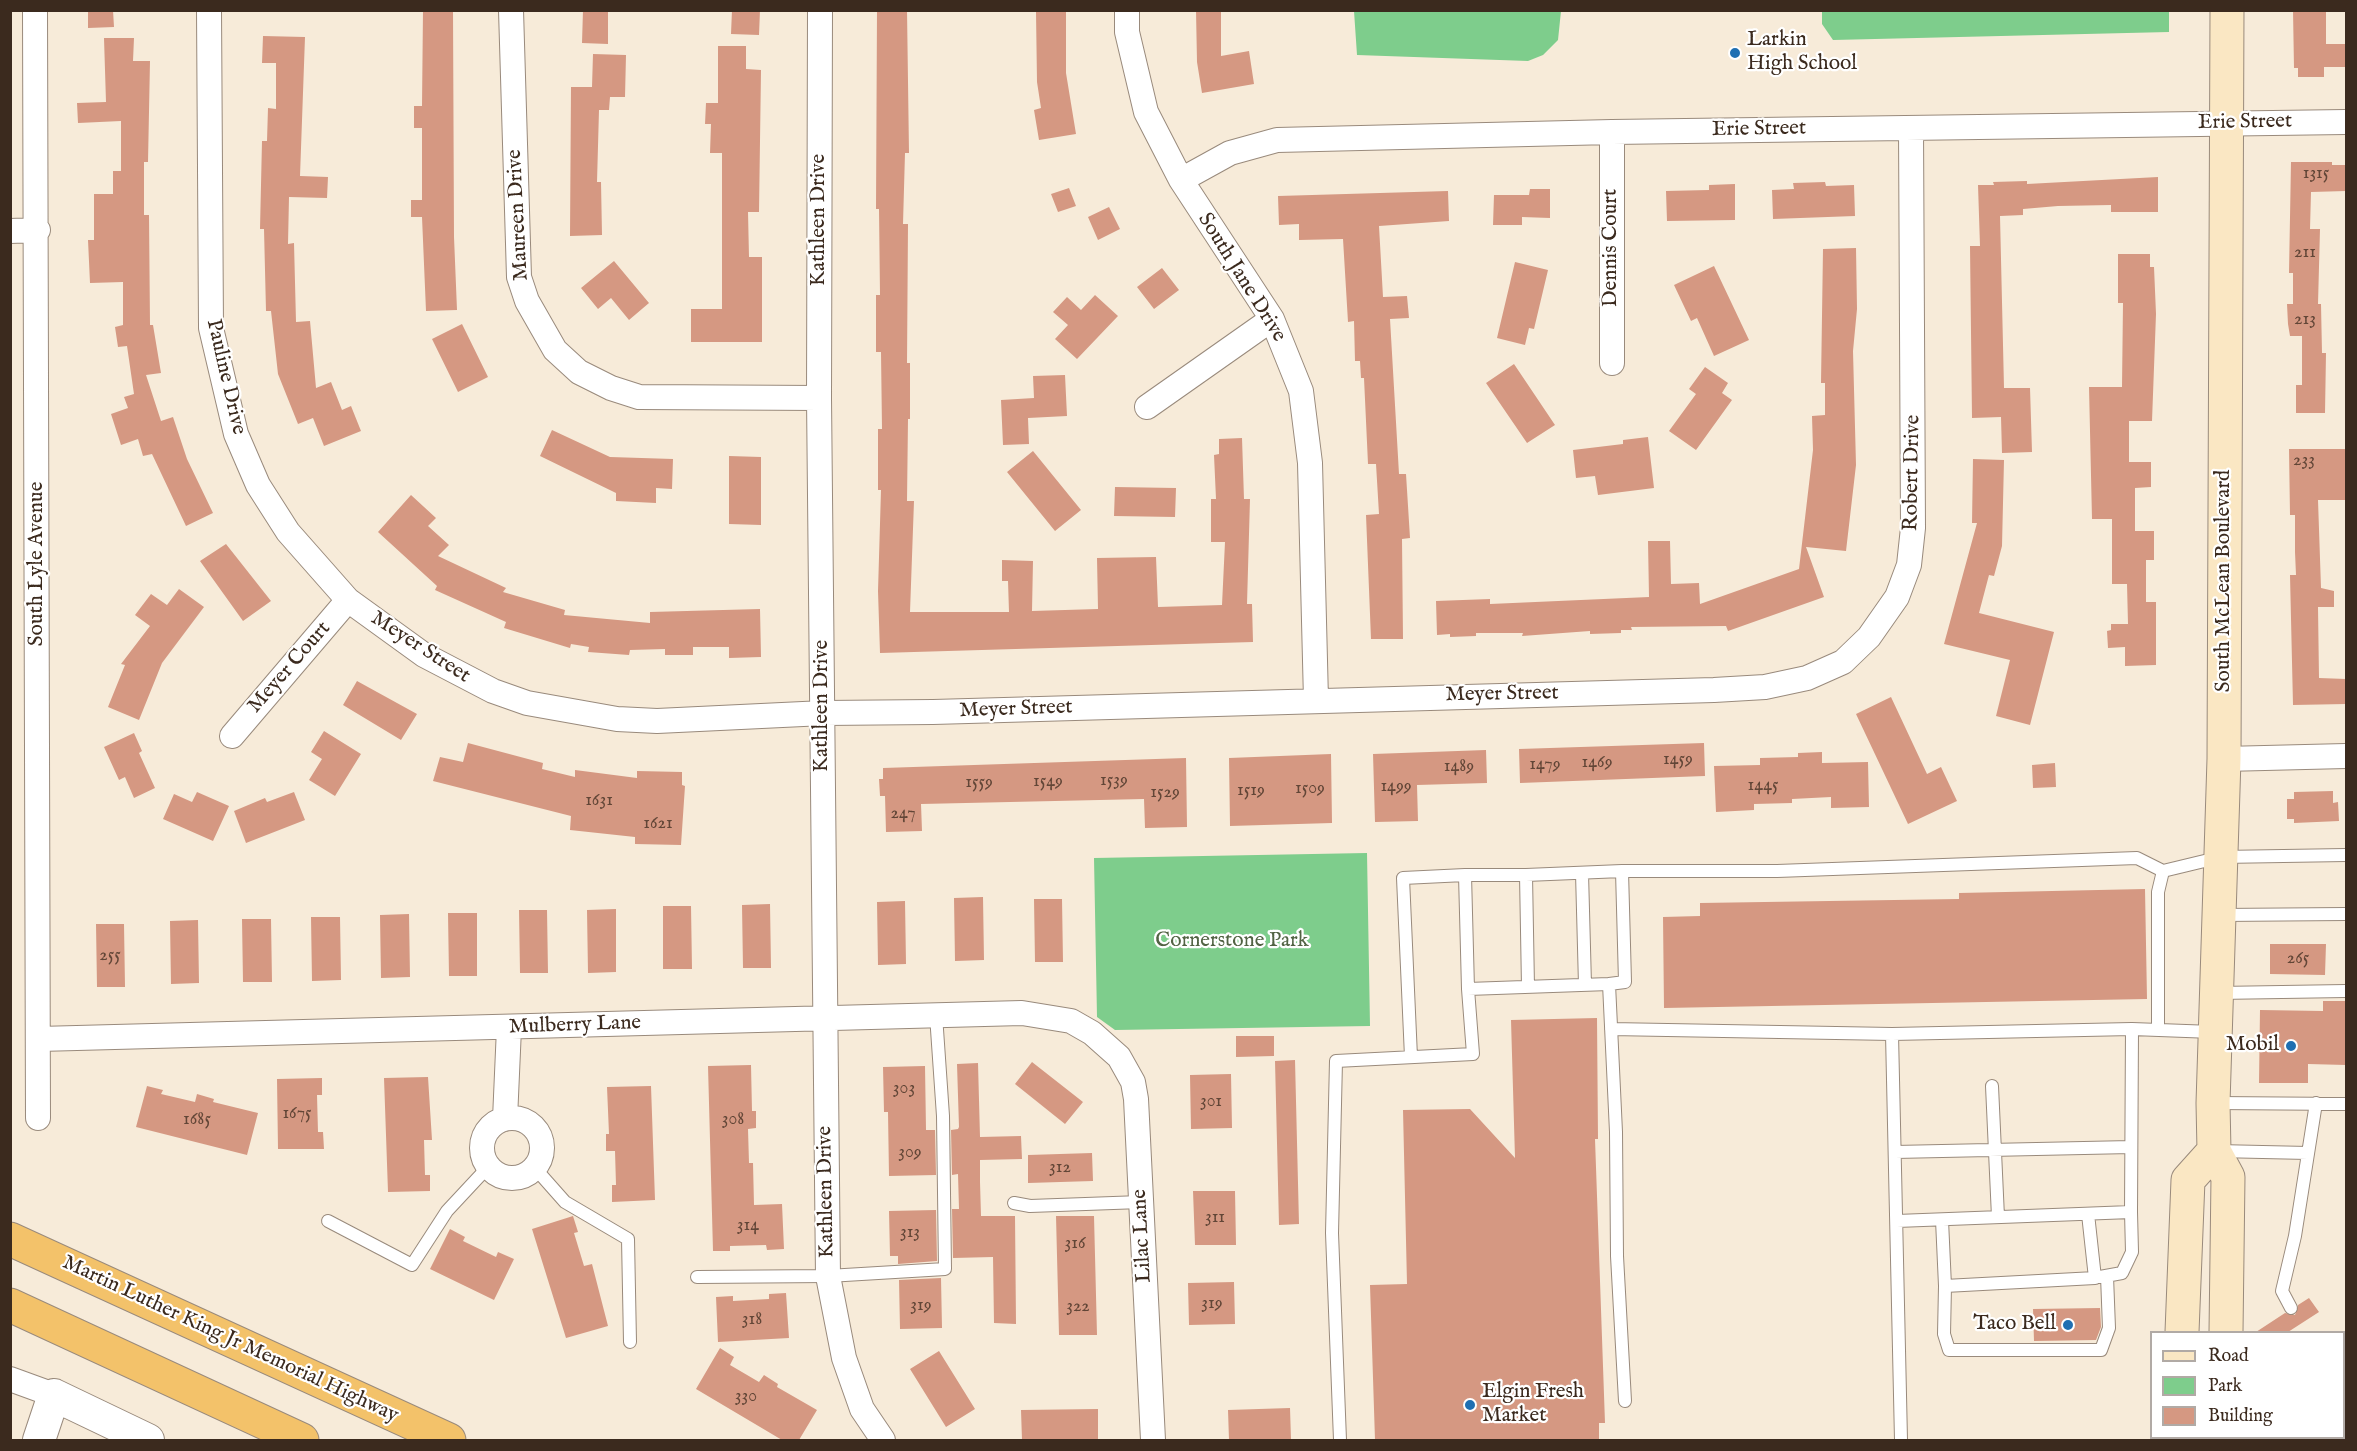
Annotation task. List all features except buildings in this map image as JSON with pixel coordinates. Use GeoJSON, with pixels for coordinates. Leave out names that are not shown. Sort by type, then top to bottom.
{"type":"FeatureCollection","features":[{"type":"Feature","properties":{"kind":"highway","name":"Martin Luther King Jr Memorial Highway"},"geometry":{"type":"LineString","coordinates":[[10,1239],[449,1440]]}},
{"type":"Feature","properties":{"kind":"highway"},"geometry":{"type":"LineString","coordinates":[[10,1305],[302,1440]]}},
{"type":"Feature","properties":{"kind":"highway"},"geometry":{"type":"LineString","coordinates":[[416,1425],[465,1440]]}},
{"type":"Feature","properties":{"kind":"main road","name":"South McLean Boulevard"},"geometry":{"type":"LineString","coordinates":[[2226,1331],[2228,1177],[2214,1151],[2213,1103],[2224,759],[2227,10]]}},
{"type":"Feature","properties":{"kind":"main road"},"geometry":{"type":"LineString","coordinates":[[2182,1331],[2188,1180],[2214,1151]]}},
{"type":"Feature","properties":{"kind":"street","name":"South Lyle Avenue"},"geometry":{"type":"LineString","coordinates":[[36,10],[38,1118]]}},
{"type":"Feature","properties":{"kind":"street","name":"Pauline Drive"},"geometry":{"type":"LineString","coordinates":[[208,10],[209,276],[211,328],[220,369],[237,434],[258,485],[288,532],[348,600]]}},
{"type":"Feature","properties":{"kind":"street","name":"Maureen Drive"},"geometry":{"type":"LineString","coordinates":[[511,10],[519,277],[526,302],[555,350],[579,372],[611,388],[639,397],[819,398]]}},
{"type":"Feature","properties":{"kind":"street","name":"Kathleen Drive"},"geometry":{"type":"LineString","coordinates":[[820,10],[819,398],[828,1276],[844,1358],[858,1398],[883,1440]]}},
{"type":"Feature","properties":{"kind":"street","name":"South Jane Drive"},"geometry":{"type":"LineString","coordinates":[[1127,10],[1127,32],[1146,112],[1181,180],[1272,319],[1301,391],[1307,428],[1316,700]]}},
{"type":"Feature","properties":{"kind":"street","name":"Erie Street"},"geometry":{"type":"LineString","coordinates":[[1181,180],[1230,153],[1277,140],[1612,132],[2346,122]]}},
{"type":"Feature","properties":{"kind":"street","name":"Robert Drive"},"geometry":{"type":"LineString","coordinates":[[1714,690],[1776,684],[1807,678],[1843,662],[1869,637],[1897,597],[1909,565],[1915,492],[1911,128]]}},
{"type":"Feature","properties":{"kind":"street","name":"Dennis Court"},"geometry":{"type":"LineString","coordinates":[[1612,132],[1612,363]]}},
{"type":"Feature","properties":{"kind":"street"},"geometry":{"type":"LineString","coordinates":[[10,231],[38,230]]}},
{"type":"Feature","properties":{"kind":"street"},"geometry":{"type":"LineString","coordinates":[[1147,407],[1272,319]]}},
{"type":"Feature","properties":{"kind":"street","name":"Meyer Street"},"geometry":{"type":"LineString","coordinates":[[348,600],[424,655],[453,673],[493,691],[527,703],[617,719],[657,721],[824,713],[933,712],[1714,690]]}},
{"type":"Feature","properties":{"kind":"street","name":"Meyer Court"},"geometry":{"type":"LineString","coordinates":[[232,736],[348,600]]}},
{"type":"Feature","properties":{"kind":"street"},"geometry":{"type":"LineString","coordinates":[[2224,759],[2346,756]]}},
{"type":"Feature","properties":{"kind":"street","name":"Mulberry Lane"},"geometry":{"type":"LineString","coordinates":[[39,1039],[1022,1013],[1071,1021],[1104,1042]]}},
{"type":"Feature","properties":{"kind":"street"},"geometry":{"type":"LineString","coordinates":[[505,1119],[509,1028]]}},
{"type":"Feature","properties":{"kind":"street","name":"Lilac Lane"},"geometry":{"type":"LineString","coordinates":[[1104,1042],[1119,1057],[1133,1082],[1136,1099],[1153,1440]]}},
{"type":"Feature","properties":{"kind":"street"},"geometry":{"type":"LineString","coordinates":[[505,1119],[522,1120],[535,1129],[539,1136],[541,1152],[534,1167],[528,1173],[512,1178],[495,1173],[488,1167],[482,1151],[485,1134],[497,1122],[505,1119]]}},
{"type":"Feature","properties":{"kind":"street"},"geometry":{"type":"LineString","coordinates":[[10,1379],[54,1395],[148,1440]]}},
{"type":"Feature","properties":{"kind":"street"},"geometry":{"type":"LineString","coordinates":[[39,1440],[54,1395]]}},
{"type":"Feature","properties":{"kind":"lane"},"geometry":{"type":"LineString","coordinates":[[1411,1057],[1403,878],[1622,871],[1777,871],[2137,858],[2163,871],[2221,857],[2346,855]]}},
{"type":"Feature","properties":{"kind":"lane"},"geometry":{"type":"LineString","coordinates":[[1468,989],[1624,982],[1622,871]]}},
{"type":"Feature","properties":{"kind":"lane"},"geometry":{"type":"LineString","coordinates":[[2158,1030],[2158,912],[2163,871]]}},
{"type":"Feature","properties":{"kind":"lane"},"geometry":{"type":"LineString","coordinates":[[1582,873],[1585,985]]}},
{"type":"Feature","properties":{"kind":"lane"},"geometry":{"type":"LineString","coordinates":[[1340,1440],[1332,1233],[1336,1061],[1473,1054],[1468,989],[1465,875]]}},
{"type":"Feature","properties":{"kind":"lane"},"geometry":{"type":"LineString","coordinates":[[1526,875],[1528,987]]}},
{"type":"Feature","properties":{"kind":"lane"},"geometry":{"type":"LineString","coordinates":[[2219,915],[2346,914]]}},
{"type":"Feature","properties":{"kind":"lane"},"geometry":{"type":"LineString","coordinates":[[1609,984],[1617,1132],[1617,1256],[1625,1401]]}},
{"type":"Feature","properties":{"kind":"lane"},"geometry":{"type":"LineString","coordinates":[[2217,993],[2346,991]]}},
{"type":"Feature","properties":{"kind":"lane"},"geometry":{"type":"LineString","coordinates":[[697,1277],[828,1276],[945,1269],[943,1116],[936,1015]]}},
{"type":"Feature","properties":{"kind":"lane"},"geometry":{"type":"LineString","coordinates":[[1611,1029],[1892,1034],[2132,1029],[2215,1032]]}},
{"type":"Feature","properties":{"kind":"lane"},"geometry":{"type":"LineString","coordinates":[[1945,1286],[2101,1277],[2122,1273],[2132,1252],[2132,1029]]}},
{"type":"Feature","properties":{"kind":"lane"},"geometry":{"type":"LineString","coordinates":[[1892,1034],[1901,1440]]}},
{"type":"Feature","properties":{"kind":"lane"},"geometry":{"type":"LineString","coordinates":[[1992,1086],[1998,1218]]}},
{"type":"Feature","properties":{"kind":"lane"},"geometry":{"type":"LineString","coordinates":[[2213,1103],[2346,1104]]}},
{"type":"Feature","properties":{"kind":"lane"},"geometry":{"type":"LineString","coordinates":[[2291,1308],[2282,1291],[2295,1236],[2316,1103]]}},
{"type":"Feature","properties":{"kind":"lane"},"geometry":{"type":"LineString","coordinates":[[1895,1152],[2131,1147]]}},
{"type":"Feature","properties":{"kind":"lane"},"geometry":{"type":"LineString","coordinates":[[2214,1151],[2308,1153]]}},
{"type":"Feature","properties":{"kind":"lane"},"geometry":{"type":"LineString","coordinates":[[328,1221],[412,1265],[447,1211],[488,1167]]}},
{"type":"Feature","properties":{"kind":"lane"},"geometry":{"type":"LineString","coordinates":[[534,1167],[565,1202],[628,1239],[630,1342]]}},
{"type":"Feature","properties":{"kind":"lane"},"geometry":{"type":"LineString","coordinates":[[1014,1203],[1030,1206],[1141,1202]]}},
{"type":"Feature","properties":{"kind":"lane"},"geometry":{"type":"LineString","coordinates":[[1897,1221],[2131,1212]]}},
{"type":"Feature","properties":{"kind":"lane"},"geometry":{"type":"LineString","coordinates":[[1942,1220],[1945,1286],[1944,1334],[1948,1350],[2101,1350],[2109,1328],[2088,1214]]}},
{"type":"Feature","properties":{"kind":"green space"},"geometry":{"type":"Polygon","coordinates":[[[1354,11],[1561,11],[1558,40],[1543,55],[1528,61],[1357,55],[1354,11]]]}},
{"type":"Feature","properties":{"kind":"green space"},"geometry":{"type":"Polygon","coordinates":[[[1822,11],[2169,11],[2169,32],[1833,40],[1822,24],[1822,11]]]}},
{"type":"Feature","properties":{"kind":"green space","name":"Cornerstone Park"},"geometry":{"type":"Polygon","coordinates":[[[1367,853],[1370,1026],[1115,1030],[1097,1017],[1094,858],[1367,853]]]}},
{"type":"Feature","properties":{"kind":"place","name":"Larkin High School"},"geometry":{"type":"Point","coordinates":[1735,53]}},
{"type":"Feature","properties":{"kind":"place","name":"Mobil"},"geometry":{"type":"Point","coordinates":[2291,1046]}},
{"type":"Feature","properties":{"kind":"place","name":"Taco Bell"},"geometry":{"type":"Point","coordinates":[2068,1325]}},
{"type":"Feature","properties":{"kind":"place","name":"Elgin Fresh Market"},"geometry":{"type":"Point","coordinates":[1470,1405]}}]}
